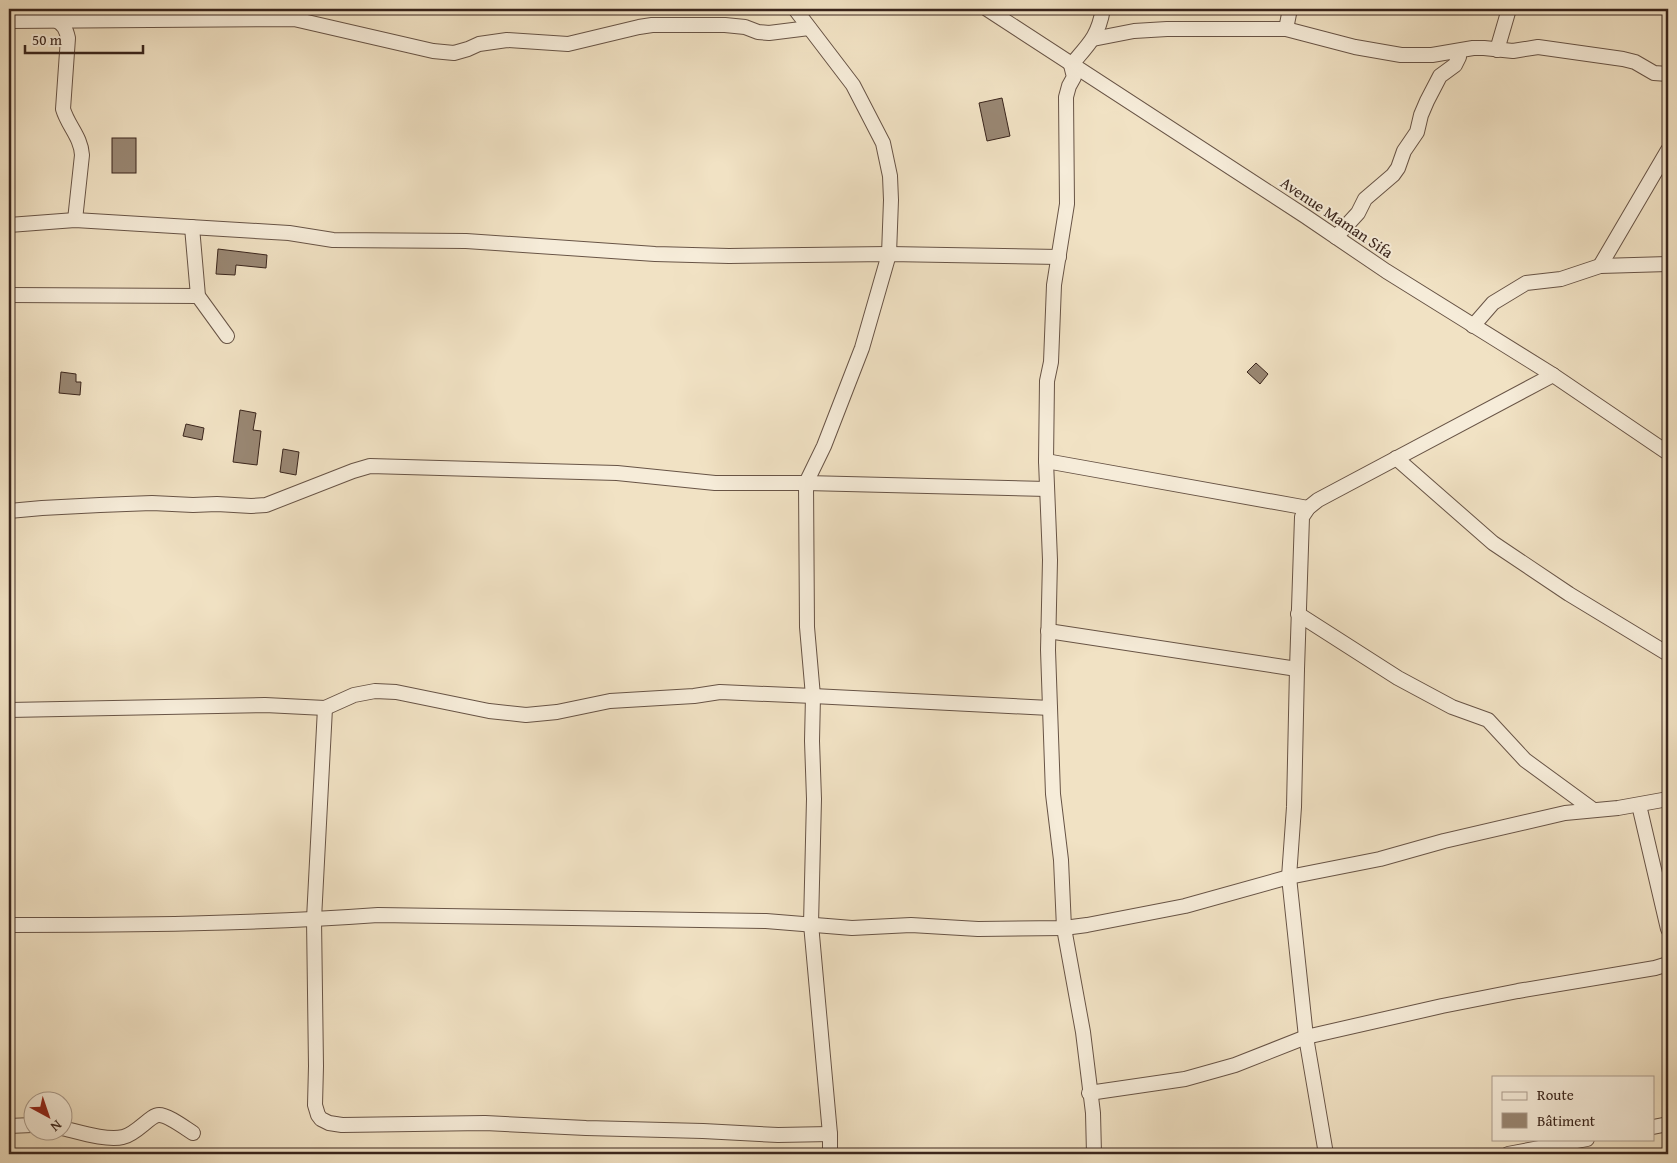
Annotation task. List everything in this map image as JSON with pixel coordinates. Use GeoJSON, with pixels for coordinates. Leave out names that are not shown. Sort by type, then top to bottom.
{"type":"FeatureCollection","features":[{"type":"Feature","properties":{"kind":"street"},"geometry":{"type":"LineString","coordinates":[[795,9],[853,85],[883,143],[890,176],[892,200],[889,254],[852,375],[824,446],[806,482],[807,627],[813,696],[814,799],[811,924],[830,1134],[830,1154]]}},
{"type":"Feature","properties":{"kind":"street","name":"Avenue Maman Sifa"},"geometry":{"type":"LineString","coordinates":[[987,9],[1386,271],[1553,376],[1668,453]]}},
{"type":"Feature","properties":{"kind":"street"},"geometry":{"type":"LineString","coordinates":[[1094,1154],[1092,1113],[1083,1032],[1064,928],[1061,860],[1053,794],[1048,631],[1050,560],[1046,461],[1047,381],[1051,362],[1054,285],[1067,204],[1066,97],[1074,77],[1071,65],[1093,40],[1100,26],[1103,9]]}},
{"type":"Feature","properties":{"kind":"street"},"geometry":{"type":"LineString","coordinates":[[1286,29],[1290,9]]}},
{"type":"Feature","properties":{"kind":"street"},"geometry":{"type":"LineString","coordinates":[[1497,50],[1509,9]]}},
{"type":"Feature","properties":{"kind":"street"},"geometry":{"type":"LineString","coordinates":[[9,21],[294,19],[454,53],[479,44],[507,40],[568,44],[652,25],[725,25],[745,27],[758,32],[769,33],[809,28]]}},
{"type":"Feature","properties":{"kind":"street"},"geometry":{"type":"LineString","coordinates":[[56,20],[62,24],[68,38],[63,110],[66,119],[78,138],[82,156],[75,220]]}},
{"type":"Feature","properties":{"kind":"street"},"geometry":{"type":"LineString","coordinates":[[1093,40],[1134,31],[1150,30],[1286,29],[1298,34],[1355,47],[1401,55],[1432,55],[1484,48],[1513,52],[1538,47],[1635,62],[1654,73],[1668,74]]}},
{"type":"Feature","properties":{"kind":"street"},"geometry":{"type":"LineString","coordinates":[[1336,237],[1358,213],[1365,199],[1393,175],[1398,168],[1404,151],[1417,132],[1427,100],[1440,76],[1455,65],[1459,51]]}},
{"type":"Feature","properties":{"kind":"street"},"geometry":{"type":"LineString","coordinates":[[1600,266],[1668,150]]}},
{"type":"Feature","properties":{"kind":"street"},"geometry":{"type":"LineString","coordinates":[[9,226],[75,220],[288,233],[333,240],[466,241],[664,254],[729,256],[889,254],[1058,257]]}},
{"type":"Feature","properties":{"kind":"street"},"geometry":{"type":"LineString","coordinates":[[192,226],[198,296],[227,336]]}},
{"type":"Feature","properties":{"kind":"street"},"geometry":{"type":"LineString","coordinates":[[1473,326],[1493,302],[1526,283],[1560,279],[1600,266],[1668,264]]}},
{"type":"Feature","properties":{"kind":"street"},"geometry":{"type":"LineString","coordinates":[[9,295],[198,296]]}},
{"type":"Feature","properties":{"kind":"street"},"geometry":{"type":"LineString","coordinates":[[1326,1154],[1306,1037],[1289,877],[1294,807],[1302,517],[1308,508],[1318,500],[1553,376]]}},
{"type":"Feature","properties":{"kind":"street"},"geometry":{"type":"LineString","coordinates":[[1396,458],[1494,543],[1569,594],[1668,654]]}},
{"type":"Feature","properties":{"kind":"street"},"geometry":{"type":"LineString","coordinates":[[1046,461],[1308,508]]}},
{"type":"Feature","properties":{"kind":"street"},"geometry":{"type":"LineString","coordinates":[[9,511],[108,504],[266,505],[370,466],[617,473],[715,483],[806,482],[1047,489]]}},
{"type":"Feature","properties":{"kind":"street"},"geometry":{"type":"LineString","coordinates":[[1298,614],[1398,678],[1452,707],[1488,720],[1525,760],[1592,809]]}},
{"type":"Feature","properties":{"kind":"street"},"geometry":{"type":"LineString","coordinates":[[1048,631],[1297,669]]}},
{"type":"Feature","properties":{"kind":"street"},"geometry":{"type":"LineString","coordinates":[[9,710],[265,705],[325,708],[354,696],[375,691],[396,692],[488,711],[526,715],[557,712],[610,701],[694,696],[720,692],[1050,708]]}},
{"type":"Feature","properties":{"kind":"street"},"geometry":{"type":"LineString","coordinates":[[325,708],[314,919],[315,1105],[321,1119],[329,1123],[349,1125],[485,1123],[586,1128],[703,1130],[778,1135],[830,1134]]}},
{"type":"Feature","properties":{"kind":"street"},"geometry":{"type":"LineString","coordinates":[[9,925],[73,926],[314,919],[378,915],[435,915],[766,921],[852,928],[911,925],[978,929],[1064,928],[1185,906],[1289,877],[1380,859],[1565,813],[1639,805],[1668,799]]}},
{"type":"Feature","properties":{"kind":"street"},"geometry":{"type":"LineString","coordinates":[[1639,805],[1668,929]]}},
{"type":"Feature","properties":{"kind":"street"},"geometry":{"type":"LineString","coordinates":[[1089,1093],[1185,1079],[1235,1065],[1306,1037],[1442,1006],[1655,968],[1668,964]]}},
{"type":"Feature","properties":{"kind":"street"},"geometry":{"type":"LineString","coordinates":[[72,1130],[105,1137],[121,1137],[133,1134],[151,1118],[158,1115],[193,1133]]}},
{"type":"Feature","properties":{"kind":"street"},"geometry":{"type":"LineString","coordinates":[[1654,1127],[1668,1124]]}},
{"type":"Feature","properties":{"kind":"street"},"geometry":{"type":"LineString","coordinates":[[9,1126],[22,1125]]}},
{"type":"Feature","properties":{"kind":"street"},"geometry":{"type":"LineString","coordinates":[[1508,1154],[1582,1140]]}},
{"type":"Feature","properties":{"kind":"building"},"geometry":{"type":"Polygon","coordinates":[[[1002,98],[1010,136],[987,141],[979,103],[1002,98]]]}},
{"type":"Feature","properties":{"kind":"building"},"geometry":{"type":"Polygon","coordinates":[[[112,138],[136,138],[136,173],[112,173],[112,138]]]}},
{"type":"Feature","properties":{"kind":"building"},"geometry":{"type":"Polygon","coordinates":[[[218,249],[267,255],[266,268],[236,265],[235,275],[216,274],[218,249]]]}},
{"type":"Feature","properties":{"kind":"building"},"geometry":{"type":"Polygon","coordinates":[[[1256,363],[1268,374],[1260,384],[1247,372],[1256,363]]]}},
{"type":"Feature","properties":{"kind":"building"},"geometry":{"type":"Polygon","coordinates":[[[61,372],[76,374],[76,382],[81,382],[80,395],[59,393],[61,372]]]}},
{"type":"Feature","properties":{"kind":"building"},"geometry":{"type":"Polygon","coordinates":[[[240,410],[256,413],[253,430],[261,431],[257,465],[233,462],[240,410]]]}},
{"type":"Feature","properties":{"kind":"building"},"geometry":{"type":"Polygon","coordinates":[[[186,424],[204,428],[202,440],[183,436],[186,424]]]}},
{"type":"Feature","properties":{"kind":"building"},"geometry":{"type":"Polygon","coordinates":[[[283,449],[299,452],[296,475],[280,472],[283,449]]]}}]}
